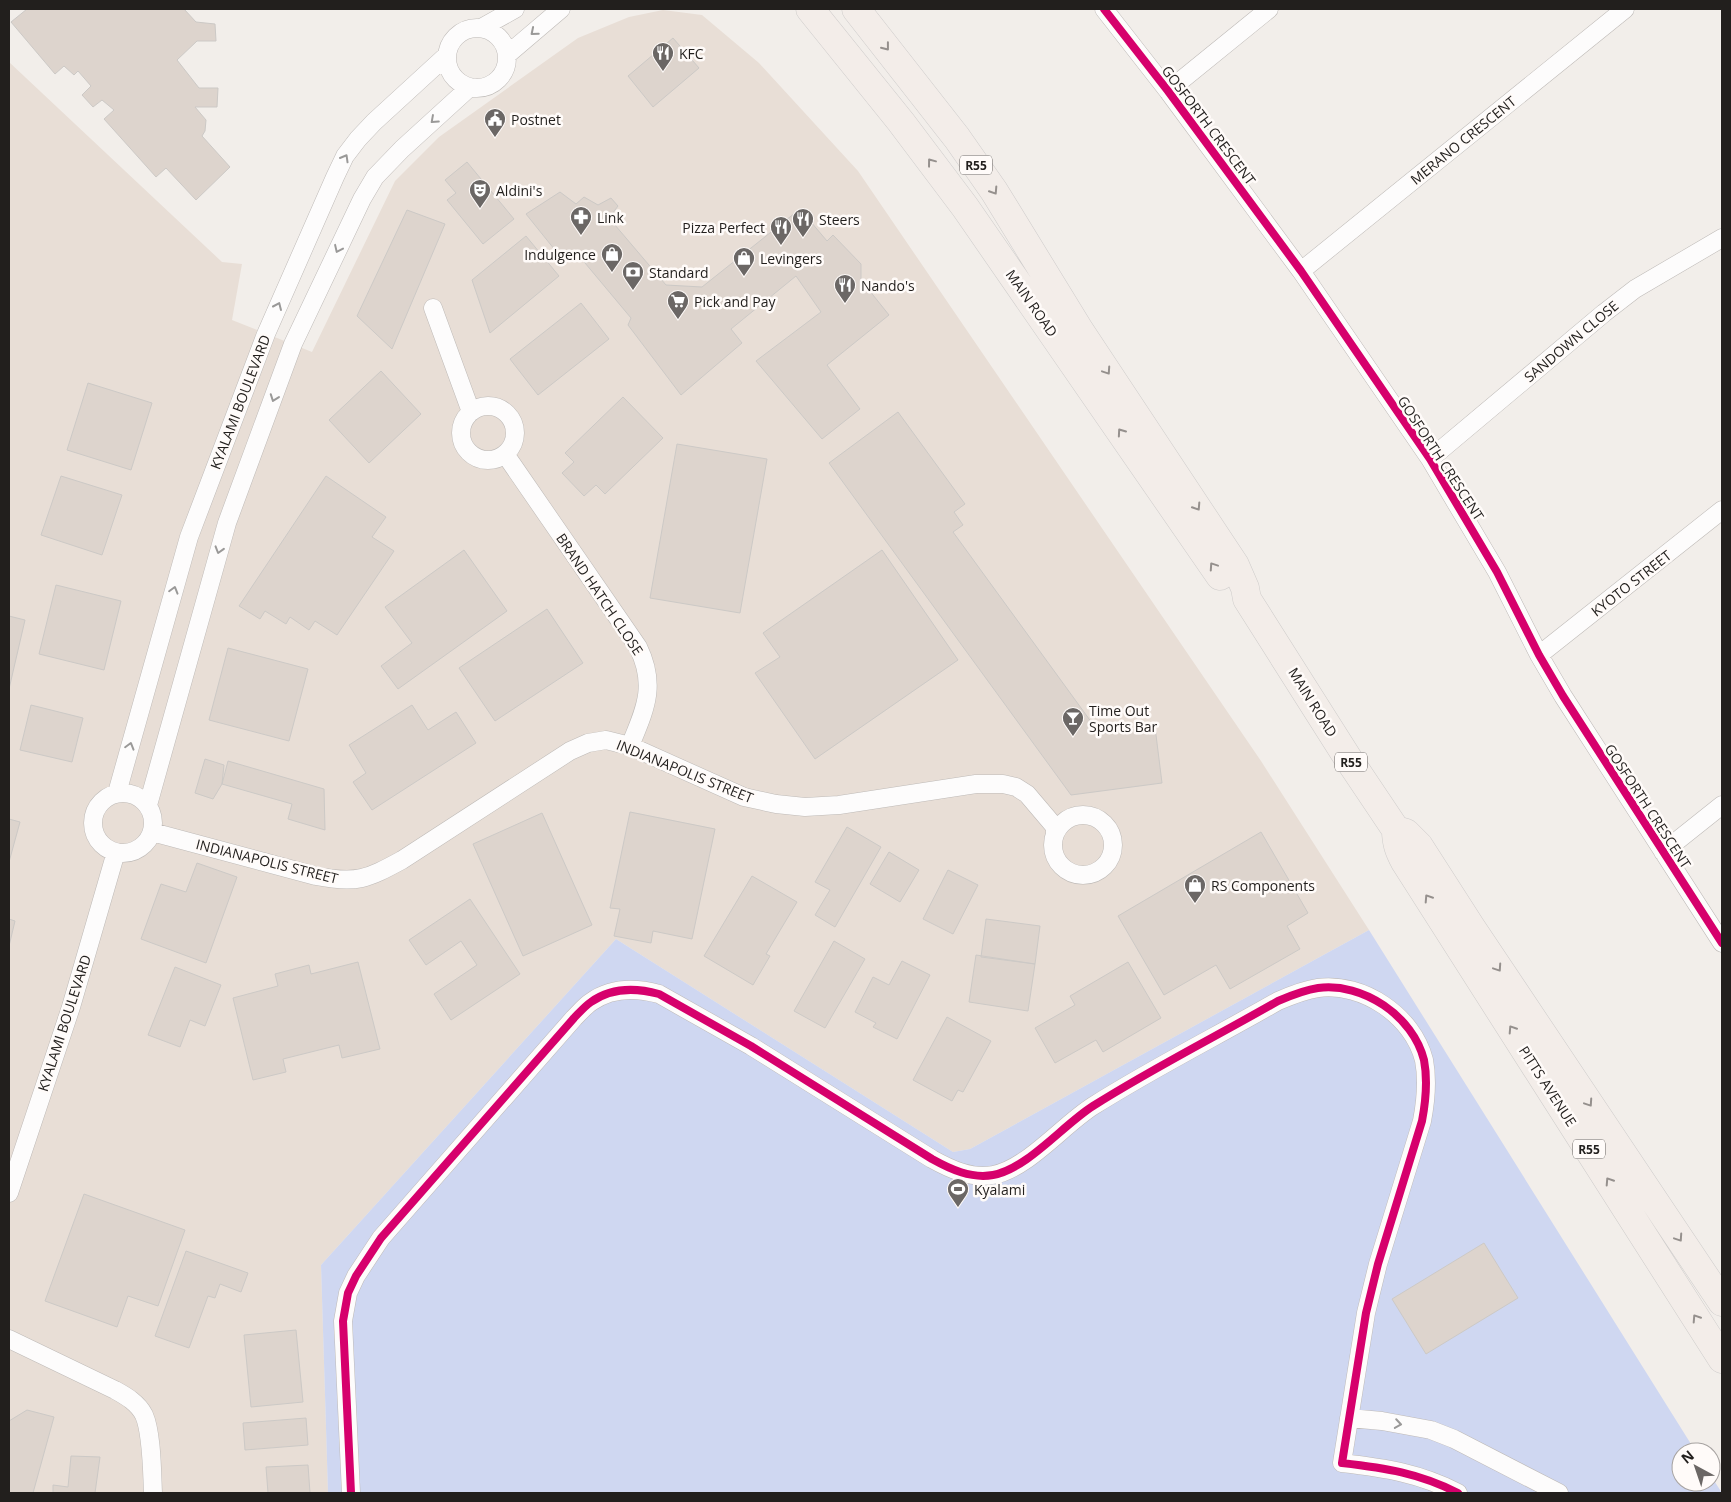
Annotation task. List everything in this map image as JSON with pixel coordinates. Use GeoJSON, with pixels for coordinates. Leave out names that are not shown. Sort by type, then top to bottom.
{"type":"FeatureCollection","features":[{"type":"Feature","properties":{"kind":"main road","name":"MAIN ROAD"},"geometry":{"type":"LineString","coordinates":[[856,9],[957,138],[994,191],[1080,331],[1235,565],[1245,588],[1247,599],[1349,760],[1396,830],[1406,833],[1419,846],[1463,933]]}},
{"type":"Feature","properties":{"kind":"main road","name":"MAIN ROAD"},"geometry":{"type":"LineString","coordinates":[[812,15],[901,122],[966,207],[1225,583],[1232,592],[1247,599]]}},
{"type":"Feature","properties":{"kind":"main road","name":"PITTS AVENUE"},"geometry":{"type":"LineString","coordinates":[[1463,933],[1722,1302]]}},
{"type":"Feature","properties":{"kind":"main road","name":"PITTS AVENUE"},"geometry":{"type":"LineString","coordinates":[[1463,933],[1722,1359]]}},
{"type":"Feature","properties":{"kind":"street","name":"KYALAMI BOULEVARD"},"geometry":{"type":"LineString","coordinates":[[116,793],[189,537],[266,334],[345,156],[374,122],[446,56],[449,46],[458,35],[471,28],[481,28],[515,9]]}},
{"type":"Feature","properties":{"kind":"street"},"geometry":{"type":"LineString","coordinates":[[507,55],[561,9]]}},
{"type":"Feature","properties":{"kind":"street","name":"GOSFORTH CRESCENT"},"geometry":{"type":"LineString","coordinates":[[1104,9],[1168,91],[1301,271],[1430,459],[1497,572],[1539,655],[1589,739],[1722,943]]}},
{"type":"Feature","properties":{"kind":"street"},"geometry":{"type":"LineString","coordinates":[[1168,91],[1269,9]]}},
{"type":"Feature","properties":{"kind":"street","name":"MERANO CRESCENT"},"geometry":{"type":"LineString","coordinates":[[1301,271],[1624,9]]}},
{"type":"Feature","properties":{"kind":"street"},"geometry":{"type":"LineString","coordinates":[[446,56],[447,66],[451,75],[458,82],[476,89],[487,87],[496,82],[503,74],[507,65],[507,55],[499,37],[491,31],[481,28]]}},
{"type":"Feature","properties":{"kind":"street","name":"KYALAMI BOULEVARD"},"geometry":{"type":"LineString","coordinates":[[148,805],[227,523],[252,460],[293,344],[362,199],[375,177],[402,149],[470,87]]}},
{"type":"Feature","properties":{"kind":"street","name":"SANDOWN CLOSE"},"geometry":{"type":"LineString","coordinates":[[1430,459],[1619,301],[1652,278],[1722,238]]}},
{"type":"Feature","properties":{"kind":"street"},"geometry":{"type":"LineString","coordinates":[[433,308],[472,412]]}},
{"type":"Feature","properties":{"kind":"street"},"geometry":{"type":"LineString","coordinates":[[487,406],[496,407],[509,416],[515,432],[514,440],[505,454],[489,460],[473,455],[467,449],[461,434],[462,425],[472,412],[479,407],[487,406]]}},
{"type":"Feature","properties":{"kind":"street","name":"BRAND HATCH CLOSE"},"geometry":{"type":"LineString","coordinates":[[505,454],[638,647],[646,662],[648,693],[643,713],[630,746]]}},
{"type":"Feature","properties":{"kind":"street","name":"KYOTO STREET"},"geometry":{"type":"LineString","coordinates":[[1539,655],[1722,510]]}},
{"type":"Feature","properties":{"kind":"street","name":"INDIANAPOLIS STREET"},"geometry":{"type":"LineString","coordinates":[[152,832],[316,876],[338,880],[356,880],[378,873],[402,860],[570,751],[588,743],[606,740],[630,746],[744,797],[776,804],[805,807],[839,805],[976,784],[1003,784],[1016,787],[1027,794],[1055,828],[1055,834]]}},
{"type":"Feature","properties":{"kind":"street"},"geometry":{"type":"LineString","coordinates":[[116,793],[134,794],[148,805],[152,813],[154,822],[152,832],[148,840],[134,851],[125,853],[107,849],[95,834],[93,825],[94,815],[99,805],[106,798],[116,793]]}},
{"type":"Feature","properties":{"kind":"street"},"geometry":{"type":"LineString","coordinates":[[1663,852],[1722,805]]}},
{"type":"Feature","properties":{"kind":"street","name":"KYALAMI BOULEVARD"},"geometry":{"type":"LineString","coordinates":[[9,1193],[71,1007],[116,852]]}},
{"type":"Feature","properties":{"kind":"street"},"geometry":{"type":"LineString","coordinates":[[350,1493],[343,1322],[348,1293],[356,1276],[381,1238],[574,1018],[591,1002],[608,993],[631,989],[660,994],[751,1046],[932,1159],[949,1168],[978,1176],[993,1176],[1007,1171],[1024,1160],[1091,1107],[1278,1001],[1302,991],[1320,988],[1360,992],[1376,999],[1392,1011],[1414,1038],[1423,1059],[1426,1081],[1426,1098],[1422,1121],[1378,1264],[1366,1313],[1342,1463],[1388,1469],[1409,1474],[1436,1482],[1458,1493]]}},
{"type":"Feature","properties":{"kind":"street"},"geometry":{"type":"LineString","coordinates":[[9,1339],[115,1390],[138,1406],[144,1415],[148,1428],[153,1493]]}},
{"type":"Feature","properties":{"kind":"street"},"geometry":{"type":"LineString","coordinates":[[1349,1418],[1382,1421],[1431,1430],[1454,1439],[1558,1493]]}},
{"type":"Feature","properties":{"kind":"shaded area"},"geometry":{"type":"Polygon","coordinates":[[[663,10],[702,15],[759,63],[858,171],[1261,761],[1369,930],[970,1149],[953,1152],[616,939],[321,1265],[328,1493],[9,1493],[9,62],[222,262],[242,264],[232,320],[312,352],[395,181],[439,137],[578,38],[629,17],[663,10]]]}},
{"type":"Feature","properties":{"kind":"shaded area","name":"Kyalami"},"geometry":{"type":"Polygon","coordinates":[[[1369,930],[1690,1442],[1671,1442],[1671,1492],[1721,1491],[1722,1493],[328,1493],[321,1265],[616,939],[953,1152],[970,1149],[1369,930]]]}},
{"type":"Feature","properties":{"kind":"building"},"geometry":{"type":"Polygon","coordinates":[[[27,9],[184,9],[196,22],[215,24],[216,41],[197,41],[177,60],[199,88],[218,88],[217,107],[195,107],[206,120],[205,131],[202,136],[230,167],[196,200],[166,168],[156,177],[104,119],[114,110],[102,100],[93,107],[82,95],[91,86],[78,71],[74,75],[64,66],[55,74],[11,22],[27,9]]]}},
{"type":"Feature","properties":{"kind":"building","name":"KFC"},"geometry":{"type":"Polygon","coordinates":[[[673,38],[699,68],[653,107],[628,76],[673,38]]]}},
{"type":"Feature","properties":{"kind":"building","name":"Aldini's"},"geometry":{"type":"Polygon","coordinates":[[[467,162],[514,219],[483,244],[447,200],[456,193],[445,180],[467,162]]]}},
{"type":"Feature","properties":{"kind":"building"},"geometry":{"type":"Polygon","coordinates":[[[560,192],[576,204],[584,197],[598,205],[611,198],[618,206],[609,218],[666,285],[702,287],[800,209],[827,241],[833,235],[861,264],[861,280],[889,315],[827,365],[860,409],[822,439],[756,361],[821,312],[796,276],[731,329],[742,343],[681,395],[628,325],[631,318],[580,257],[563,260],[526,214],[560,192]]]}},
{"type":"Feature","properties":{"kind":"building"},"geometry":{"type":"Polygon","coordinates":[[[407,210],[445,224],[392,349],[357,316],[407,210]]]}},
{"type":"Feature","properties":{"kind":"building"},"geometry":{"type":"Polygon","coordinates":[[[526,236],[559,276],[490,333],[472,280],[526,236]]]}},
{"type":"Feature","properties":{"kind":"building"},"geometry":{"type":"Polygon","coordinates":[[[581,303],[609,339],[538,395],[510,359],[581,303]]]}},
{"type":"Feature","properties":{"kind":"building"},"geometry":{"type":"Polygon","coordinates":[[[381,371],[421,414],[369,463],[329,420],[381,371]]]}},
{"type":"Feature","properties":{"kind":"building"},"geometry":{"type":"Polygon","coordinates":[[[88,383],[152,403],[131,470],[67,450],[88,383]]]}},
{"type":"Feature","properties":{"kind":"building"},"geometry":{"type":"Polygon","coordinates":[[[623,397],[663,438],[605,494],[596,485],[584,496],[562,473],[574,462],[565,453],[623,397]]]}},
{"type":"Feature","properties":{"kind":"building"},"geometry":{"type":"Polygon","coordinates":[[[898,412],[965,504],[954,512],[963,525],[953,532],[1100,734],[1155,727],[1162,783],[1071,795],[829,463],[898,412]]]}},
{"type":"Feature","properties":{"kind":"building"},"geometry":{"type":"Polygon","coordinates":[[[677,444],[767,459],[740,613],[650,598],[677,444]]]}},
{"type":"Feature","properties":{"kind":"building"},"geometry":{"type":"Polygon","coordinates":[[[61,476],[122,495],[102,555],[41,535],[61,476]]]}},
{"type":"Feature","properties":{"kind":"building"},"geometry":{"type":"Polygon","coordinates":[[[326,476],[386,517],[372,537],[394,551],[337,635],[315,621],[309,630],[290,617],[286,624],[265,611],[260,619],[239,606],[326,476]]]}},
{"type":"Feature","properties":{"kind":"building"},"geometry":{"type":"Polygon","coordinates":[[[464,550],[507,611],[398,689],[381,666],[412,643],[385,607],[464,550]]]}},
{"type":"Feature","properties":{"kind":"building"},"geometry":{"type":"Polygon","coordinates":[[[882,550],[958,660],[815,759],[755,673],[780,657],[763,633],[882,550]]]}},
{"type":"Feature","properties":{"kind":"building"},"geometry":{"type":"Polygon","coordinates":[[[56,585],[121,601],[104,670],[39,654],[56,585]]]}},
{"type":"Feature","properties":{"kind":"building"},"geometry":{"type":"Polygon","coordinates":[[[547,609],[583,663],[495,721],[459,668],[547,609]]]}},
{"type":"Feature","properties":{"kind":"building"},"geometry":{"type":"Polygon","coordinates":[[[9,616],[25,620],[9,689],[9,616]]]}},
{"type":"Feature","properties":{"kind":"building"},"geometry":{"type":"Polygon","coordinates":[[[228,648],[308,669],[289,741],[209,720],[228,648]]]}},
{"type":"Feature","properties":{"kind":"building"},"geometry":{"type":"Polygon","coordinates":[[[31,705],[83,718],[72,762],[20,750],[31,705]]]}},
{"type":"Feature","properties":{"kind":"building"},"geometry":{"type":"Polygon","coordinates":[[[412,705],[428,730],[456,712],[476,743],[372,810],[353,782],[366,773],[349,745],[412,705]]]}},
{"type":"Feature","properties":{"kind":"building"},"geometry":{"type":"Polygon","coordinates":[[[205,759],[224,765],[222,784],[213,799],[195,793],[205,759]]]}},
{"type":"Feature","properties":{"kind":"building"},"geometry":{"type":"Polygon","coordinates":[[[228,761],[324,789],[325,830],[288,819],[292,804],[222,784],[228,761]]]}},
{"type":"Feature","properties":{"kind":"building"},"geometry":{"type":"Polygon","coordinates":[[[630,812],[715,829],[692,939],[653,931],[651,943],[614,936],[620,909],[610,908],[630,812]]]}},
{"type":"Feature","properties":{"kind":"building"},"geometry":{"type":"Polygon","coordinates":[[[542,813],[592,925],[523,956],[473,844],[542,813]]]}},
{"type":"Feature","properties":{"kind":"building"},"geometry":{"type":"Polygon","coordinates":[[[9,819],[20,822],[9,862],[9,819]]]}},
{"type":"Feature","properties":{"kind":"building"},"geometry":{"type":"Polygon","coordinates":[[[847,827],[881,847],[835,927],[815,915],[830,890],[815,882],[847,827]]]}},
{"type":"Feature","properties":{"kind":"building"},"geometry":{"type":"Polygon","coordinates":[[[1261,832],[1308,913],[1287,926],[1300,949],[1230,989],[1216,965],[1164,995],[1118,916],[1261,832]]]}},
{"type":"Feature","properties":{"kind":"building"},"geometry":{"type":"Polygon","coordinates":[[[889,852],[919,870],[900,902],[870,884],[889,852]]]}},
{"type":"Feature","properties":{"kind":"building"},"geometry":{"type":"Polygon","coordinates":[[[197,863],[237,877],[206,963],[141,939],[161,884],[186,892],[197,863]]]}},
{"type":"Feature","properties":{"kind":"building"},"geometry":{"type":"Polygon","coordinates":[[[948,870],[978,885],[953,934],[923,919],[948,870]]]}},
{"type":"Feature","properties":{"kind":"building"},"geometry":{"type":"Polygon","coordinates":[[[752,876],[797,902],[766,954],[770,956],[753,985],[704,956],[752,876]]]}},
{"type":"Feature","properties":{"kind":"building"},"geometry":{"type":"Polygon","coordinates":[[[470,899],[520,974],[451,1020],[434,994],[477,965],[461,941],[426,965],[409,940],[470,899]]]}},
{"type":"Feature","properties":{"kind":"building"},"geometry":{"type":"Polygon","coordinates":[[[9,919],[15,921],[9,946],[9,919]]]}},
{"type":"Feature","properties":{"kind":"building"},"geometry":{"type":"Polygon","coordinates":[[[986,919],[1040,926],[1035,964],[981,957],[986,919]]]}},
{"type":"Feature","properties":{"kind":"building"},"geometry":{"type":"Polygon","coordinates":[[[834,941],[865,959],[825,1028],[794,1011],[834,941]]]}},
{"type":"Feature","properties":{"kind":"building"},"geometry":{"type":"Polygon","coordinates":[[[976,955],[1035,964],[1028,1011],[969,1002],[976,955]]]}},
{"type":"Feature","properties":{"kind":"building"},"geometry":{"type":"Polygon","coordinates":[[[902,961],[930,975],[897,1039],[873,1027],[876,1023],[855,1012],[873,977],[889,985],[902,961]]]}},
{"type":"Feature","properties":{"kind":"building"},"geometry":{"type":"Polygon","coordinates":[[[358,962],[380,1049],[342,1058],[339,1045],[283,1059],[286,1072],[253,1080],[233,998],[278,986],[275,974],[309,965],[311,974],[358,962]]]}},
{"type":"Feature","properties":{"kind":"building"},"geometry":{"type":"Polygon","coordinates":[[[1128,962],[1161,1018],[1103,1052],[1096,1040],[1055,1063],[1035,1028],[1075,1005],[1070,996],[1128,962]]]}},
{"type":"Feature","properties":{"kind":"building"},"geometry":{"type":"Polygon","coordinates":[[[175,967],[221,985],[205,1026],[190,1020],[180,1047],[148,1035],[175,967]]]}},
{"type":"Feature","properties":{"kind":"building"},"geometry":{"type":"Polygon","coordinates":[[[947,1017],[991,1041],[963,1092],[958,1090],[952,1101],[913,1080],[947,1017]]]}},
{"type":"Feature","properties":{"kind":"building"},"geometry":{"type":"Polygon","coordinates":[[[84,1194],[185,1230],[158,1306],[128,1296],[117,1327],[45,1301],[84,1194]]]}},
{"type":"Feature","properties":{"kind":"building"},"geometry":{"type":"Polygon","coordinates":[[[1484,1243],[1518,1298],[1426,1354],[1392,1299],[1484,1243]]]}},
{"type":"Feature","properties":{"kind":"building"},"geometry":{"type":"Polygon","coordinates":[[[186,1251],[248,1273],[241,1292],[220,1284],[215,1298],[208,1296],[189,1348],[155,1336],[186,1251]]]}},
{"type":"Feature","properties":{"kind":"building"},"geometry":{"type":"Polygon","coordinates":[[[296,1330],[303,1402],[251,1407],[244,1335],[296,1330]]]}},
{"type":"Feature","properties":{"kind":"building"},"geometry":{"type":"Polygon","coordinates":[[[27,1410],[54,1417],[33,1493],[9,1493],[9,1421],[27,1410]]]}},
{"type":"Feature","properties":{"kind":"building"},"geometry":{"type":"Polygon","coordinates":[[[306,1418],[308,1445],[245,1450],[243,1423],[306,1418]]]}},
{"type":"Feature","properties":{"kind":"building"},"geometry":{"type":"Polygon","coordinates":[[[71,1456],[100,1457],[95,1493],[53,1493],[53,1485],[68,1487],[71,1456]]]}},
{"type":"Feature","properties":{"kind":"building"},"geometry":{"type":"Polygon","coordinates":[[[308,1465],[310,1493],[268,1493],[266,1467],[308,1465]]]}},
{"type":"Feature","properties":{"kind":"cycle path"},"geometry":{"type":"LineString","coordinates":[[1104,9],[1168,91],[1301,271],[1430,459],[1497,572],[1539,655],[1563,696],[1722,943]]}},
{"type":"Feature","properties":{"kind":"cycle path"},"geometry":{"type":"LineString","coordinates":[[351,1493],[343,1321],[348,1293],[356,1276],[381,1238],[574,1018],[587,1005],[599,997],[625,990],[659,994],[751,1046],[932,1159],[961,1172],[985,1176],[1006,1171],[1032,1156],[1081,1114],[1162,1065],[1278,1001],[1318,988],[1352,991],[1384,1005],[1397,1016],[1409,1029],[1418,1044],[1424,1060],[1426,1083],[1422,1121],[1378,1264],[1366,1313],[1342,1463],[1402,1472],[1444,1486],[1458,1493]]}},
{"type":"Feature","properties":{"kind":"place","name":"KFC"},"geometry":{"type":"Point","coordinates":[663,72]}},
{"type":"Feature","properties":{"kind":"place","name":"Postnet"},"geometry":{"type":"Point","coordinates":[495,138]}},
{"type":"Feature","properties":{"kind":"place","name":"Aldini's"},"geometry":{"type":"Point","coordinates":[480,209]}},
{"type":"Feature","properties":{"kind":"place","name":"Link"},"geometry":{"type":"Point","coordinates":[581,236]}},
{"type":"Feature","properties":{"kind":"place","name":"Steers"},"geometry":{"type":"Point","coordinates":[803,238]}},
{"type":"Feature","properties":{"kind":"place","name":"Pizza Perfect"},"geometry":{"type":"Point","coordinates":[781,246]}},
{"type":"Feature","properties":{"kind":"place","name":"Indulgence"},"geometry":{"type":"Point","coordinates":[612,273]}},
{"type":"Feature","properties":{"kind":"place","name":"Levingers"},"geometry":{"type":"Point","coordinates":[744,277]}},
{"type":"Feature","properties":{"kind":"place","name":"Standard"},"geometry":{"type":"Point","coordinates":[633,291]}},
{"type":"Feature","properties":{"kind":"place","name":"Nando's"},"geometry":{"type":"Point","coordinates":[845,304]}},
{"type":"Feature","properties":{"kind":"place","name":"Pick and Pay"},"geometry":{"type":"Point","coordinates":[678,320]}},
{"type":"Feature","properties":{"kind":"place","name":"Time Out Sports Bar"},"geometry":{"type":"Point","coordinates":[1073,737]}},
{"type":"Feature","properties":{"kind":"place","name":"RS Components"},"geometry":{"type":"Point","coordinates":[1195,904]}},
{"type":"Feature","properties":{"kind":"place","name":"Kyalami"},"geometry":{"type":"Point","coordinates":[958,1208]}}]}
